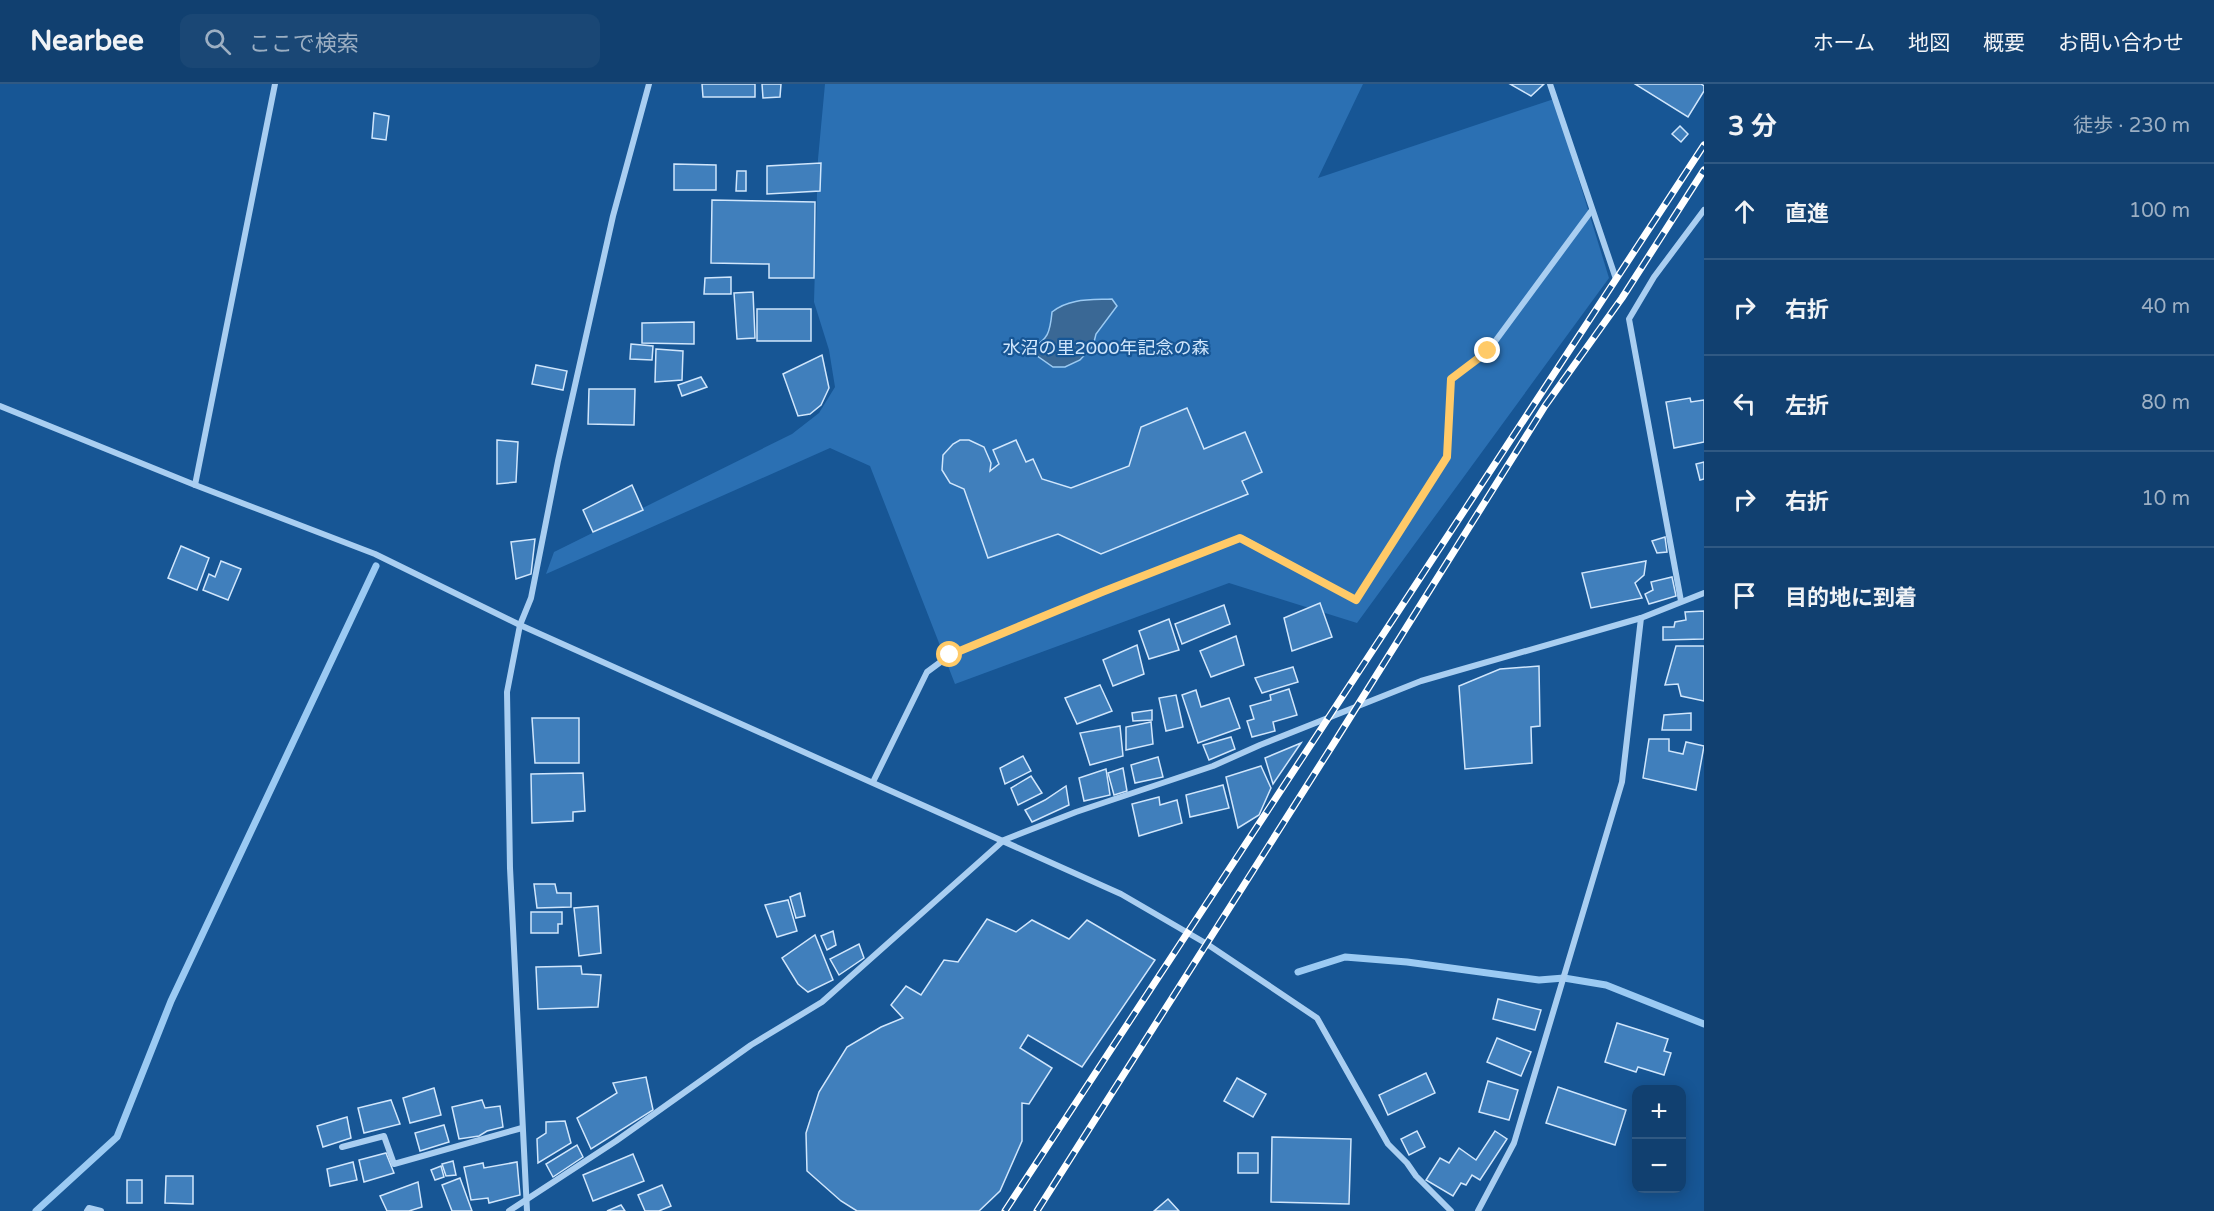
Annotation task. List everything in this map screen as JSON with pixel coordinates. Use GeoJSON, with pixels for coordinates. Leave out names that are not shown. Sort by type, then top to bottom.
{"type":"FeatureCollection","features":[{"type":"Feature","properties":{"kind":"street"},"geometry":{"type":"LineString","coordinates":[[195,485],[275,84]]}},
{"type":"Feature","properties":{"kind":"street"},"geometry":{"type":"LineString","coordinates":[[527,1211],[510,868],[507,692],[520,625],[531,598],[558,460],[613,216],[649,84]]}},
{"type":"Feature","properties":{"kind":"street"},"geometry":{"type":"LineString","coordinates":[[1550,84],[1616,279]]}},
{"type":"Feature","properties":{"kind":"street"},"geometry":{"type":"LineString","coordinates":[[873,782],[927,672],[950,655],[1240,538],[1356,600],[1447,457],[1451,379],[1488,351],[1592,210]]}},
{"type":"Feature","properties":{"kind":"street"},"geometry":{"type":"LineString","coordinates":[[1681,601],[1629,319],[1654,277],[1704,210]]}},
{"type":"Feature","properties":{"kind":"street"},"geometry":{"type":"LineString","coordinates":[[0,406],[195,485],[375,554],[520,625],[1121,894],[1187,931],[1317,1018],[1388,1144],[1451,1211]]}},
{"type":"Feature","properties":{"kind":"street"},"geometry":{"type":"LineString","coordinates":[[509,1211],[616,1141],[751,1045],[822,1002],[1004,840],[1076,812],[1213,766],[1421,681],[1641,618],[1704,593]]}},
{"type":"Feature","properties":{"kind":"street"},"geometry":{"type":"LineString","coordinates":[[1478,1211],[1514,1143],[1622,782],[1641,618]]}},
{"type":"Feature","properties":{"kind":"street"},"geometry":{"type":"LineString","coordinates":[[342,1147],[384,1136],[394,1164],[522,1128]]}},
{"type":"Feature","properties":{"kind":"street"},"geometry":{"type":"LineString","coordinates":[[87,1211],[89,1208],[101,1211]]}},
{"type":"Feature","properties":{"kind":"green space","name":"水沼の里2000年記念の森"},"geometry":{"type":"Polygon","coordinates":[[[825,84],[1363,84],[1318,178],[1554,99],[1609,278],[1357,623],[1229,583],[955,684],[870,466],[830,448],[546,574],[554,552],[792,434],[819,413],[835,387],[829,350],[814,302],[818,159],[825,84]]]}},
{"type":"Feature","properties":{"kind":"shaded area"},"geometry":{"type":"Polygon","coordinates":[[[1112,299],[1117,306],[1096,334],[1093,346],[1080,360],[1065,367],[1053,367],[1033,353],[1031,349],[1047,335],[1052,312],[1059,307],[1080,301],[1112,299]]]}},
{"type":"Feature","properties":{"kind":"building"},"geometry":{"type":"Polygon","coordinates":[[[702,84],[755,84],[755,97],[703,97],[702,84]]]}},
{"type":"Feature","properties":{"kind":"building"},"geometry":{"type":"Polygon","coordinates":[[[762,84],[781,84],[780,97],[763,98],[762,84]]]}},
{"type":"Feature","properties":{"kind":"building"},"geometry":{"type":"Polygon","coordinates":[[[1510,84],[1544,84],[1531,96],[1510,84]]]}},
{"type":"Feature","properties":{"kind":"building"},"geometry":{"type":"Polygon","coordinates":[[[1635,84],[1701,84],[1704,86],[1704,91],[1688,117],[1635,84]]]}},
{"type":"Feature","properties":{"kind":"building"},"geometry":{"type":"Polygon","coordinates":[[[374,113],[389,116],[386,140],[372,138],[374,113]]]}},
{"type":"Feature","properties":{"kind":"building"},"geometry":{"type":"Polygon","coordinates":[[[1680,126],[1688,134],[1681,142],[1672,134],[1680,126]]]}},
{"type":"Feature","properties":{"kind":"building"},"geometry":{"type":"Polygon","coordinates":[[[821,163],[820,191],[767,194],[767,166],[821,163]]]}},
{"type":"Feature","properties":{"kind":"building"},"geometry":{"type":"Polygon","coordinates":[[[674,164],[716,165],[716,190],[674,190],[674,164]]]}},
{"type":"Feature","properties":{"kind":"building"},"geometry":{"type":"Polygon","coordinates":[[[737,171],[746,171],[746,191],[736,191],[737,171]]]}},
{"type":"Feature","properties":{"kind":"building"},"geometry":{"type":"Polygon","coordinates":[[[712,200],[815,202],[814,278],[769,278],[769,264],[711,263],[712,200]]]}},
{"type":"Feature","properties":{"kind":"building"},"geometry":{"type":"Polygon","coordinates":[[[731,277],[731,294],[704,294],[705,278],[731,277]]]}},
{"type":"Feature","properties":{"kind":"building"},"geometry":{"type":"Polygon","coordinates":[[[753,292],[755,338],[737,339],[734,293],[753,292]]]}},
{"type":"Feature","properties":{"kind":"building"},"geometry":{"type":"Polygon","coordinates":[[[757,309],[811,309],[811,341],[757,341],[757,309]]]}},
{"type":"Feature","properties":{"kind":"building"},"geometry":{"type":"Polygon","coordinates":[[[694,322],[694,344],[642,343],[642,323],[694,322]]]}},
{"type":"Feature","properties":{"kind":"building"},"geometry":{"type":"Polygon","coordinates":[[[631,344],[653,346],[652,360],[630,359],[631,344]]]}},
{"type":"Feature","properties":{"kind":"building"},"geometry":{"type":"Polygon","coordinates":[[[656,349],[683,351],[682,380],[655,382],[656,349]]]}},
{"type":"Feature","properties":{"kind":"building"},"geometry":{"type":"Polygon","coordinates":[[[822,355],[829,388],[821,405],[810,414],[798,416],[783,374],[822,355]]]}},
{"type":"Feature","properties":{"kind":"building"},"geometry":{"type":"Polygon","coordinates":[[[536,365],[567,371],[563,390],[532,384],[536,365]]]}},
{"type":"Feature","properties":{"kind":"building"},"geometry":{"type":"Polygon","coordinates":[[[701,377],[707,387],[682,396],[678,385],[701,377]]]}},
{"type":"Feature","properties":{"kind":"building"},"geometry":{"type":"Polygon","coordinates":[[[589,389],[635,389],[634,425],[588,424],[589,389]]]}},
{"type":"Feature","properties":{"kind":"building"},"geometry":{"type":"Polygon","coordinates":[[[1690,398],[1691,402],[1704,400],[1704,442],[1674,448],[1666,402],[1690,398]]]}},
{"type":"Feature","properties":{"kind":"building"},"geometry":{"type":"Polygon","coordinates":[[[1187,408],[1204,449],[1245,432],[1262,472],[1242,481],[1248,494],[1101,554],[1058,534],[988,558],[964,489],[950,483],[942,470],[943,455],[960,440],[969,440],[984,447],[991,463],[990,471],[999,464],[993,450],[1016,440],[1026,462],[1033,459],[1042,479],[1071,488],[1129,466],[1141,427],[1187,408]]]}},
{"type":"Feature","properties":{"kind":"building"},"geometry":{"type":"Polygon","coordinates":[[[497,440],[518,442],[516,482],[497,484],[497,440]]]}},
{"type":"Feature","properties":{"kind":"building"},"geometry":{"type":"Polygon","coordinates":[[[1704,462],[1704,479],[1700,480],[1696,464],[1704,462]]]}},
{"type":"Feature","properties":{"kind":"building"},"geometry":{"type":"Polygon","coordinates":[[[632,485],[643,510],[593,532],[583,510],[632,485]]]}},
{"type":"Feature","properties":{"kind":"building"},"geometry":{"type":"Polygon","coordinates":[[[1665,537],[1667,552],[1657,553],[1652,541],[1665,537]]]}},
{"type":"Feature","properties":{"kind":"building"},"geometry":{"type":"Polygon","coordinates":[[[535,539],[531,574],[516,579],[511,542],[535,539]]]}},
{"type":"Feature","properties":{"kind":"building"},"geometry":{"type":"Polygon","coordinates":[[[181,546],[209,558],[197,590],[168,578],[181,546]]]}},
{"type":"Feature","properties":{"kind":"building"},"geometry":{"type":"Polygon","coordinates":[[[221,561],[241,569],[228,600],[203,590],[209,574],[215,577],[221,561]]]}},
{"type":"Feature","properties":{"kind":"building"},"geometry":{"type":"Polygon","coordinates":[[[1646,561],[1644,575],[1635,583],[1642,598],[1591,608],[1582,573],[1646,561]]]}},
{"type":"Feature","properties":{"kind":"building"},"geometry":{"type":"Polygon","coordinates":[[[1672,577],[1676,596],[1649,604],[1645,594],[1653,590],[1651,582],[1672,577]]]}},
{"type":"Feature","properties":{"kind":"building"},"geometry":{"type":"Polygon","coordinates":[[[1320,603],[1332,637],[1292,651],[1284,618],[1320,603]]]}},
{"type":"Feature","properties":{"kind":"building"},"geometry":{"type":"Polygon","coordinates":[[[1224,605],[1230,624],[1182,644],[1175,624],[1224,605]]]}},
{"type":"Feature","properties":{"kind":"building"},"geometry":{"type":"Polygon","coordinates":[[[1704,611],[1704,639],[1663,640],[1663,627],[1674,627],[1675,622],[1686,620],[1685,612],[1704,611]]]}},
{"type":"Feature","properties":{"kind":"building"},"geometry":{"type":"Polygon","coordinates":[[[1169,619],[1179,650],[1149,659],[1139,631],[1169,619]]]}},
{"type":"Feature","properties":{"kind":"building"},"geometry":{"type":"Polygon","coordinates":[[[1236,636],[1244,665],[1211,677],[1200,651],[1236,636]]]}},
{"type":"Feature","properties":{"kind":"building"},"geometry":{"type":"Polygon","coordinates":[[[1137,645],[1144,674],[1113,686],[1103,660],[1137,645]]]}},
{"type":"Feature","properties":{"kind":"building"},"geometry":{"type":"Polygon","coordinates":[[[1676,646],[1704,646],[1704,701],[1681,696],[1678,684],[1665,685],[1676,646]]]}},
{"type":"Feature","properties":{"kind":"building"},"geometry":{"type":"Polygon","coordinates":[[[1539,666],[1540,726],[1531,727],[1532,763],[1465,769],[1459,686],[1500,669],[1539,666]]]}},
{"type":"Feature","properties":{"kind":"building"},"geometry":{"type":"Polygon","coordinates":[[[1293,667],[1298,682],[1262,693],[1255,678],[1293,667]]]}},
{"type":"Feature","properties":{"kind":"building"},"geometry":{"type":"Polygon","coordinates":[[[1100,685],[1112,711],[1077,724],[1065,698],[1100,685]]]}},
{"type":"Feature","properties":{"kind":"building"},"geometry":{"type":"Polygon","coordinates":[[[1289,689],[1297,715],[1273,722],[1275,731],[1252,737],[1247,721],[1254,719],[1250,706],[1271,700],[1270,695],[1289,689]]]}},
{"type":"Feature","properties":{"kind":"building"},"geometry":{"type":"Polygon","coordinates":[[[1196,690],[1201,707],[1229,698],[1240,728],[1198,743],[1182,695],[1196,690]]]}},
{"type":"Feature","properties":{"kind":"building"},"geometry":{"type":"Polygon","coordinates":[[[1176,695],[1183,727],[1166,731],[1159,698],[1176,695]]]}},
{"type":"Feature","properties":{"kind":"building"},"geometry":{"type":"Polygon","coordinates":[[[1152,710],[1152,720],[1133,721],[1132,713],[1152,710]]]}},
{"type":"Feature","properties":{"kind":"building"},"geometry":{"type":"Polygon","coordinates":[[[1691,713],[1691,730],[1662,730],[1664,715],[1691,713]]]}},
{"type":"Feature","properties":{"kind":"building"},"geometry":{"type":"Polygon","coordinates":[[[532,718],[579,718],[579,763],[535,763],[532,718]]]}},
{"type":"Feature","properties":{"kind":"building"},"geometry":{"type":"Polygon","coordinates":[[[1151,722],[1153,744],[1126,750],[1126,727],[1151,722]]]}},
{"type":"Feature","properties":{"kind":"building"},"geometry":{"type":"Polygon","coordinates":[[[1120,726],[1123,756],[1090,765],[1080,733],[1120,726]]]}},
{"type":"Feature","properties":{"kind":"building"},"geometry":{"type":"Polygon","coordinates":[[[1231,737],[1235,749],[1209,760],[1203,745],[1231,737]]]}},
{"type":"Feature","properties":{"kind":"building"},"geometry":{"type":"Polygon","coordinates":[[[1649,739],[1669,739],[1669,751],[1683,754],[1686,742],[1704,746],[1696,790],[1643,778],[1649,739]]]}},
{"type":"Feature","properties":{"kind":"building"},"geometry":{"type":"Polygon","coordinates":[[[1301,743],[1273,784],[1265,758],[1301,743]]]}},
{"type":"Feature","properties":{"kind":"building"},"geometry":{"type":"Polygon","coordinates":[[[1023,756],[1031,771],[1005,784],[1000,768],[1023,756]]]}},
{"type":"Feature","properties":{"kind":"building"},"geometry":{"type":"Polygon","coordinates":[[[1158,757],[1163,777],[1135,783],[1131,765],[1158,757]]]}},
{"type":"Feature","properties":{"kind":"building"},"geometry":{"type":"Polygon","coordinates":[[[1261,766],[1271,788],[1259,815],[1238,828],[1226,777],[1261,766]]]}},
{"type":"Feature","properties":{"kind":"building"},"geometry":{"type":"Polygon","coordinates":[[[1123,768],[1127,791],[1114,795],[1108,773],[1123,768]]]}},
{"type":"Feature","properties":{"kind":"building"},"geometry":{"type":"Polygon","coordinates":[[[1106,769],[1110,795],[1084,801],[1079,778],[1106,769]]]}},
{"type":"Feature","properties":{"kind":"building"},"geometry":{"type":"Polygon","coordinates":[[[583,773],[585,811],[573,812],[573,821],[532,823],[531,774],[583,773]]]}},
{"type":"Feature","properties":{"kind":"building"},"geometry":{"type":"Polygon","coordinates":[[[1031,776],[1042,793],[1018,805],[1011,788],[1031,776]]]}},
{"type":"Feature","properties":{"kind":"building"},"geometry":{"type":"Polygon","coordinates":[[[1223,785],[1229,808],[1190,817],[1186,795],[1223,785]]]}},
{"type":"Feature","properties":{"kind":"building"},"geometry":{"type":"Polygon","coordinates":[[[1066,786],[1069,805],[1032,822],[1025,810],[1066,786]]]}},
{"type":"Feature","properties":{"kind":"building"},"geometry":{"type":"Polygon","coordinates":[[[1159,797],[1160,805],[1177,800],[1182,823],[1139,836],[1132,804],[1159,797]]]}},
{"type":"Feature","properties":{"kind":"building"},"geometry":{"type":"Polygon","coordinates":[[[534,884],[555,884],[557,893],[571,893],[571,907],[537,908],[534,884]]]}},
{"type":"Feature","properties":{"kind":"building"},"geometry":{"type":"Polygon","coordinates":[[[800,893],[805,916],[796,918],[790,897],[800,893]]]}},
{"type":"Feature","properties":{"kind":"building"},"geometry":{"type":"Polygon","coordinates":[[[788,900],[797,931],[777,937],[765,905],[788,900]]]}},
{"type":"Feature","properties":{"kind":"building"},"geometry":{"type":"Polygon","coordinates":[[[598,906],[601,953],[579,956],[574,908],[598,906]]]}},
{"type":"Feature","properties":{"kind":"building"},"geometry":{"type":"Polygon","coordinates":[[[531,912],[562,912],[562,924],[558,924],[558,933],[531,933],[531,912]]]}},
{"type":"Feature","properties":{"kind":"building"},"geometry":{"type":"Polygon","coordinates":[[[987,919],[1016,932],[1032,920],[1069,939],[1087,920],[1155,960],[1082,1067],[1028,1035],[1020,1048],[1052,1068],[1029,1104],[1022,1103],[1022,1141],[1000,1191],[979,1211],[857,1211],[841,1201],[807,1171],[806,1133],[819,1092],[847,1047],[881,1027],[903,1018],[891,1005],[906,986],[921,995],[944,960],[958,962],[987,919]]]}},
{"type":"Feature","properties":{"kind":"building"},"geometry":{"type":"Polygon","coordinates":[[[833,931],[836,945],[827,950],[821,936],[833,931]]]}},
{"type":"Feature","properties":{"kind":"building"},"geometry":{"type":"Polygon","coordinates":[[[815,935],[833,980],[808,992],[798,984],[782,958],[815,935]]]}},
{"type":"Feature","properties":{"kind":"building"},"geometry":{"type":"Polygon","coordinates":[[[859,944],[864,958],[839,975],[830,959],[859,944]]]}},
{"type":"Feature","properties":{"kind":"building"},"geometry":{"type":"Polygon","coordinates":[[[581,966],[582,974],[601,975],[598,1007],[538,1009],[536,967],[581,966]]]}},
{"type":"Feature","properties":{"kind":"building"},"geometry":{"type":"Polygon","coordinates":[[[1498,999],[1541,1010],[1535,1030],[1493,1019],[1498,999]]]}},
{"type":"Feature","properties":{"kind":"building"},"geometry":{"type":"Polygon","coordinates":[[[1617,1023],[1668,1039],[1664,1051],[1671,1053],[1664,1075],[1638,1067],[1636,1072],[1605,1062],[1617,1023]]]}},
{"type":"Feature","properties":{"kind":"building"},"geometry":{"type":"Polygon","coordinates":[[[1497,1038],[1531,1052],[1521,1076],[1487,1062],[1497,1038]]]}},
{"type":"Feature","properties":{"kind":"building"},"geometry":{"type":"Polygon","coordinates":[[[1426,1073],[1435,1093],[1388,1115],[1379,1095],[1426,1073]]]}},
{"type":"Feature","properties":{"kind":"building"},"geometry":{"type":"Polygon","coordinates":[[[646,1077],[653,1110],[591,1149],[577,1118],[617,1093],[613,1083],[646,1077]]]}},
{"type":"Feature","properties":{"kind":"building"},"geometry":{"type":"Polygon","coordinates":[[[1237,1078],[1266,1094],[1253,1117],[1224,1101],[1237,1078]]]}},
{"type":"Feature","properties":{"kind":"building"},"geometry":{"type":"Polygon","coordinates":[[[1488,1081],[1518,1090],[1509,1120],[1479,1112],[1488,1081]]]}},
{"type":"Feature","properties":{"kind":"building"},"geometry":{"type":"Polygon","coordinates":[[[1558,1087],[1626,1110],[1615,1145],[1546,1123],[1558,1087]]]}},
{"type":"Feature","properties":{"kind":"building"},"geometry":{"type":"Polygon","coordinates":[[[434,1088],[441,1115],[410,1123],[403,1098],[434,1088]]]}},
{"type":"Feature","properties":{"kind":"building"},"geometry":{"type":"Polygon","coordinates":[[[391,1100],[400,1124],[364,1133],[358,1108],[391,1100]]]}},
{"type":"Feature","properties":{"kind":"building"},"geometry":{"type":"Polygon","coordinates":[[[482,1100],[485,1108],[500,1106],[503,1127],[487,1131],[479,1136],[459,1139],[452,1107],[482,1100]]]}},
{"type":"Feature","properties":{"kind":"building"},"geometry":{"type":"Polygon","coordinates":[[[347,1117],[351,1138],[323,1147],[317,1126],[347,1117]]]}},
{"type":"Feature","properties":{"kind":"building"},"geometry":{"type":"Polygon","coordinates":[[[565,1121],[571,1143],[538,1163],[537,1139],[546,1133],[546,1122],[565,1121]]]}},
{"type":"Feature","properties":{"kind":"building"},"geometry":{"type":"Polygon","coordinates":[[[444,1125],[449,1142],[420,1151],[415,1133],[444,1125]]]}},
{"type":"Feature","properties":{"kind":"building"},"geometry":{"type":"Polygon","coordinates":[[[1417,1131],[1425,1147],[1409,1155],[1401,1139],[1417,1131]]]}},
{"type":"Feature","properties":{"kind":"building"},"geometry":{"type":"Polygon","coordinates":[[[1495,1131],[1507,1139],[1480,1180],[1472,1175],[1466,1185],[1461,1183],[1453,1196],[1426,1180],[1440,1158],[1449,1163],[1459,1148],[1476,1160],[1495,1131]]]}},
{"type":"Feature","properties":{"kind":"building"},"geometry":{"type":"Polygon","coordinates":[[[1272,1137],[1351,1139],[1349,1204],[1271,1202],[1272,1137]]]}},
{"type":"Feature","properties":{"kind":"building"},"geometry":{"type":"Polygon","coordinates":[[[577,1145],[583,1157],[553,1177],[546,1164],[577,1145]]]}},
{"type":"Feature","properties":{"kind":"building"},"geometry":{"type":"Polygon","coordinates":[[[386,1153],[394,1173],[364,1182],[359,1160],[386,1153]]]}},
{"type":"Feature","properties":{"kind":"building"},"geometry":{"type":"Polygon","coordinates":[[[1238,1153],[1258,1153],[1258,1173],[1238,1173],[1238,1153]]]}},
{"type":"Feature","properties":{"kind":"building"},"geometry":{"type":"Polygon","coordinates":[[[633,1154],[644,1181],[593,1201],[583,1175],[633,1154]]]}},
{"type":"Feature","properties":{"kind":"building"},"geometry":{"type":"Polygon","coordinates":[[[453,1161],[456,1175],[446,1176],[442,1164],[453,1161]]]}},
{"type":"Feature","properties":{"kind":"building"},"geometry":{"type":"Polygon","coordinates":[[[353,1162],[357,1180],[330,1186],[327,1169],[353,1162]]]}},
{"type":"Feature","properties":{"kind":"building"},"geometry":{"type":"Polygon","coordinates":[[[517,1162],[520,1195],[489,1203],[488,1198],[471,1200],[464,1167],[483,1163],[484,1168],[517,1162]]]}},
{"type":"Feature","properties":{"kind":"building"},"geometry":{"type":"Polygon","coordinates":[[[441,1166],[444,1177],[435,1180],[431,1170],[441,1166]]]}},
{"type":"Feature","properties":{"kind":"building"},"geometry":{"type":"Polygon","coordinates":[[[166,1176],[193,1176],[193,1204],[165,1203],[166,1176]]]}},
{"type":"Feature","properties":{"kind":"building"},"geometry":{"type":"Polygon","coordinates":[[[460,1178],[472,1211],[452,1211],[442,1185],[460,1178]]]}},
{"type":"Feature","properties":{"kind":"building"},"geometry":{"type":"Polygon","coordinates":[[[127,1180],[142,1180],[142,1203],[127,1203],[127,1180]]]}},
{"type":"Feature","properties":{"kind":"building"},"geometry":{"type":"Polygon","coordinates":[[[418,1182],[422,1207],[409,1211],[387,1211],[380,1196],[418,1182]]]}},
{"type":"Feature","properties":{"kind":"building"},"geometry":{"type":"Polygon","coordinates":[[[662,1185],[671,1206],[659,1211],[645,1211],[638,1195],[662,1185]]]}},
{"type":"Feature","properties":{"kind":"building"},"geometry":{"type":"Polygon","coordinates":[[[1168,1199],[1179,1211],[1154,1211],[1168,1199]]]}},
{"type":"Feature","properties":{"kind":"building"},"geometry":{"type":"Polygon","coordinates":[[[621,1205],[625,1211],[607,1211],[621,1205]]]}},
{"type":"Feature","properties":{"kind":"waterway"},"geometry":{"type":"LineString","coordinates":[[36,1211],[117,1137],[171,1001],[376,566]]}},
{"type":"Feature","properties":{"kind":"waterway"},"geometry":{"type":"LineString","coordinates":[[1298,972],[1345,957],[1407,962],[1539,980],[1564,978],[1606,985],[1704,1024]]}},
{"type":"Feature","properties":{"kind":"railway"},"geometry":{"type":"LineString","coordinates":[[1005,1211],[1704,145]]}},
{"type":"Feature","properties":{"kind":"railway"},"geometry":{"type":"LineString","coordinates":[[1037,1211],[1545,406],[1622,298],[1704,170]]}},
{"type":"Feature","properties":{"kind":"route"},"geometry":{"type":"LineString","coordinates":[[950,655],[1240,538],[1356,600],[1447,457],[1451,379],[1488,351]]}}]}
